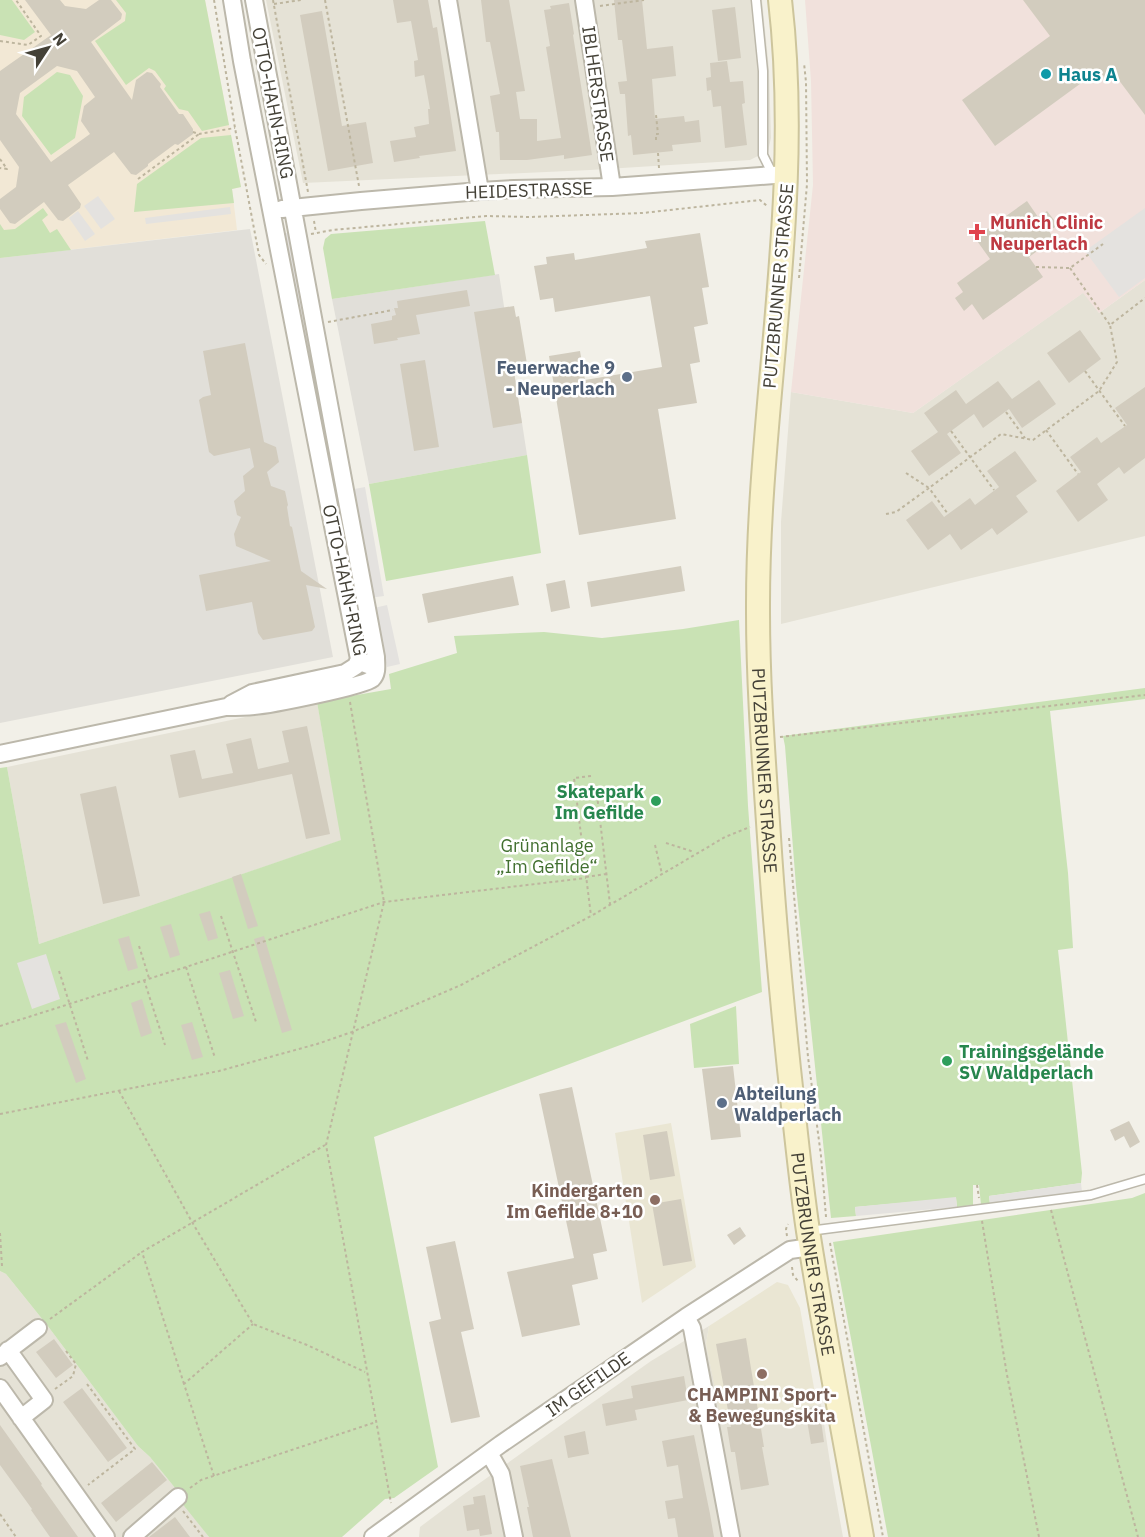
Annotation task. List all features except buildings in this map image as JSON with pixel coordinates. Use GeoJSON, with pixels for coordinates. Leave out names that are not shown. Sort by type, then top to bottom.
{"type":"FeatureCollection","features":[{"type":"Feature","properties":{"kind":"main road","name":"PUTZBRUNNER STRASSE"},"geometry":{"type":"LineString","coordinates":[[780,0],[788,130],[780,175],[784,227],[759,537],[759,664],[770,860],[793,1111],[816,1236],[862,1537]]}},
{"type":"Feature","properties":{"kind":"street","name":"OTTO-HAHN-RING"},"geometry":{"type":"LineString","coordinates":[[232,0],[287,290],[368,658]]}},
{"type":"Feature","properties":{"kind":"street","name":"OTTO-HAHN-RING"},"geometry":{"type":"LineString","coordinates":[[254,0],[314,324],[368,658]]}},
{"type":"Feature","properties":{"kind":"street"},"geometry":{"type":"LineString","coordinates":[[448,0],[480,191]]}},
{"type":"Feature","properties":{"kind":"street","name":"IBLHERSTRASSE"},"geometry":{"type":"LineString","coordinates":[[585,4],[612,187]]}},
{"type":"Feature","properties":{"kind":"street","name":"HEIDESTRASSE"},"geometry":{"type":"LineString","coordinates":[[272,211],[480,191],[612,187],[780,175]]}},
{"type":"Feature","properties":{"kind":"street"},"geometry":{"type":"LineString","coordinates":[[0,754],[226,707],[254,706],[348,687],[365,683],[373,678],[377,670],[368,658],[345,674],[252,693],[226,707]]}},
{"type":"Feature","properties":{"kind":"street","name":"IM GEFILDE"},"geometry":{"type":"LineString","coordinates":[[373,1537],[489,1453],[686,1317],[790,1250],[816,1236]]}},
{"type":"Feature","properties":{"kind":"street"},"geometry":{"type":"LineString","coordinates":[[686,1317],[692,1328],[731,1537]]}},
{"type":"Feature","properties":{"kind":"street"},"geometry":{"type":"LineString","coordinates":[[21,1418],[44,1400],[4,1354],[38,1328]]}},
{"type":"Feature","properties":{"kind":"street"},"geometry":{"type":"LineString","coordinates":[[0,1388],[106,1537]]}},
{"type":"Feature","properties":{"kind":"street"},"geometry":{"type":"LineString","coordinates":[[489,1453],[501,1474],[514,1537]]}},
{"type":"Feature","properties":{"kind":"street"},"geometry":{"type":"LineString","coordinates":[[132,1537],[176,1499]]}},
{"type":"Feature","properties":{"kind":"lane","name":"PUTZBRUNNER STRASSE"},"geometry":{"type":"LineString","coordinates":[[756,0],[763,71],[763,155],[780,175]]}},
{"type":"Feature","properties":{"kind":"lane"},"geometry":{"type":"LineString","coordinates":[[816,1236],[1091,1195],[1145,1179]]}},
{"type":"Feature","properties":{"kind":"path"},"geometry":{"type":"LineString","coordinates":[[0,41],[28,45],[41,36],[16,0]]}},
{"type":"Feature","properties":{"kind":"path"},"geometry":{"type":"LineString","coordinates":[[214,0],[259,255],[287,290]]}},
{"type":"Feature","properties":{"kind":"path"},"geometry":{"type":"LineString","coordinates":[[301,0],[274,2],[316,233]]}},
{"type":"Feature","properties":{"kind":"path"},"geometry":{"type":"LineString","coordinates":[[325,0],[361,201]]}},
{"type":"Feature","properties":{"kind":"path"},"geometry":{"type":"LineString","coordinates":[[585,4],[644,0]]}},
{"type":"Feature","properties":{"kind":"path"},"geometry":{"type":"LineString","coordinates":[[798,286],[807,184],[804,61]]}},
{"type":"Feature","properties":{"kind":"path"},"geometry":{"type":"LineString","coordinates":[[656,115],[658,134],[656,140]]}},
{"type":"Feature","properties":{"kind":"path"},"geometry":{"type":"LineString","coordinates":[[138,179],[199,134],[235,128]]}},
{"type":"Feature","properties":{"kind":"path"},"geometry":{"type":"LineString","coordinates":[[193,132],[199,134]]}},
{"type":"Feature","properties":{"kind":"path"},"geometry":{"type":"LineString","coordinates":[[0,159],[7,169],[0,168]]}},
{"type":"Feature","properties":{"kind":"path"},"geometry":{"type":"LineString","coordinates":[[298,236],[333,230],[486,216],[529,217],[643,213],[760,200],[771,213]]}},
{"type":"Feature","properties":{"kind":"path"},"geometry":{"type":"LineString","coordinates":[[1036,267],[1070,268],[1103,244]]}},
{"type":"Feature","properties":{"kind":"path"},"geometry":{"type":"LineString","coordinates":[[886,514],[896,512],[1001,434],[1033,440],[1099,391],[1118,362],[1110,325],[1070,268]]}},
{"type":"Feature","properties":{"kind":"path"},"geometry":{"type":"LineString","coordinates":[[1110,325],[1145,298]]}},
{"type":"Feature","properties":{"kind":"path"},"geometry":{"type":"LineString","coordinates":[[314,324],[393,310]]}},
{"type":"Feature","properties":{"kind":"path"},"geometry":{"type":"LineString","coordinates":[[1085,371],[1125,426]]}},
{"type":"Feature","properties":{"kind":"path"},"geometry":{"type":"LineString","coordinates":[[1006,412],[1024,438]]}},
{"type":"Feature","properties":{"kind":"path"},"geometry":{"type":"LineString","coordinates":[[1046,430],[1078,474]]}},
{"type":"Feature","properties":{"kind":"path"},"geometry":{"type":"LineString","coordinates":[[951,431],[994,490]]}},
{"type":"Feature","properties":{"kind":"path"},"geometry":{"type":"LineString","coordinates":[[906,473],[929,488],[948,514]]}},
{"type":"Feature","properties":{"kind":"path"},"geometry":{"type":"LineString","coordinates":[[348,687],[384,902],[326,1145],[391,1503]]}},
{"type":"Feature","properties":{"kind":"path"},"geometry":{"type":"LineString","coordinates":[[784,737],[1145,695]]}},
{"type":"Feature","properties":{"kind":"path"},"geometry":{"type":"LineString","coordinates":[[591,776],[574,778],[591,916]]}},
{"type":"Feature","properties":{"kind":"path"},"geometry":{"type":"LineString","coordinates":[[597,795],[610,904]]}},
{"type":"Feature","properties":{"kind":"path"},"geometry":{"type":"LineString","coordinates":[[0,1114],[219,1071],[352,1032],[461,985],[591,916],[725,837],[753,825]]}},
{"type":"Feature","properties":{"kind":"path"},"geometry":{"type":"LineString","coordinates":[[788,833],[808,1057],[821,1156],[816,1236],[883,1537]]}},
{"type":"Feature","properties":{"kind":"path"},"geometry":{"type":"LineString","coordinates":[[666,843],[691,851],[694,855]]}},
{"type":"Feature","properties":{"kind":"path"},"geometry":{"type":"LineString","coordinates":[[655,845],[662,874]]}},
{"type":"Feature","properties":{"kind":"path"},"geometry":{"type":"LineString","coordinates":[[0,1026],[384,902],[606,874]]}},
{"type":"Feature","properties":{"kind":"path"},"geometry":{"type":"LineString","coordinates":[[588,893],[595,892]]}},
{"type":"Feature","properties":{"kind":"path"},"geometry":{"type":"LineString","coordinates":[[221,916],[256,1022]]}},
{"type":"Feature","properties":{"kind":"path"},"geometry":{"type":"LineString","coordinates":[[139,946],[149,979]]}},
{"type":"Feature","properties":{"kind":"path"},"geometry":{"type":"LineString","coordinates":[[186,967],[215,1058]]}},
{"type":"Feature","properties":{"kind":"path"},"geometry":{"type":"LineString","coordinates":[[59,971],[88,1061]]}},
{"type":"Feature","properties":{"kind":"path"},"geometry":{"type":"LineString","coordinates":[[144,980],[165,1045]]}},
{"type":"Feature","properties":{"kind":"path"},"geometry":{"type":"LineString","coordinates":[[119,1091],[192,1222],[254,1324],[366,1372]]}},
{"type":"Feature","properties":{"kind":"path"},"geometry":{"type":"LineString","coordinates":[[38,1328],[142,1252],[326,1145]]}},
{"type":"Feature","properties":{"kind":"path"},"geometry":{"type":"LineString","coordinates":[[816,1153],[821,1156]]}},
{"type":"Feature","properties":{"kind":"path"},"geometry":{"type":"LineString","coordinates":[[1048,1201],[1138,1537]]}},
{"type":"Feature","properties":{"kind":"path"},"geometry":{"type":"LineString","coordinates":[[980,1210],[1007,1375],[1039,1537]]}},
{"type":"Feature","properties":{"kind":"path"},"geometry":{"type":"LineString","coordinates":[[0,1233],[2,1266],[0,1267]]}},
{"type":"Feature","properties":{"kind":"path"},"geometry":{"type":"LineString","coordinates":[[142,1252],[214,1476]]}},
{"type":"Feature","properties":{"kind":"path"},"geometry":{"type":"LineString","coordinates":[[184,1384],[254,1324]]}},
{"type":"Feature","properties":{"kind":"path"},"geometry":{"type":"LineString","coordinates":[[43,1398],[73,1376],[76,1365],[66,1351]]}},
{"type":"Feature","properties":{"kind":"path"},"geometry":{"type":"LineString","coordinates":[[76,1494],[135,1449],[87,1384]]}},
{"type":"Feature","properties":{"kind":"path"},"geometry":{"type":"LineString","coordinates":[[203,1537],[176,1499],[201,1479],[376,1422]]}},
{"type":"Feature","properties":{"kind":"path"},"geometry":{"type":"LineString","coordinates":[[0,1514],[16,1537]]}},
{"type":"Feature","properties":{"kind":"shaded area"},"geometry":{"type":"Polygon","coordinates":[[[0,0],[205,0],[241,187],[232,189],[237,230],[0,258],[0,0]]]}},
{"type":"Feature","properties":{"kind":"shaded area"},"geometry":{"type":"Polygon","coordinates":[[[266,0],[762,0],[769,69],[771,138],[768,151],[750,160],[303,183],[266,0]]]}},
{"type":"Feature","properties":{"kind":"shaded area","name":"Munich Clinic Neuperlach"},"geometry":{"type":"Polygon","coordinates":[[[805,0],[1145,0],[1145,280],[1099,313],[1083,293],[913,413],[791,392],[813,185],[811,81],[805,0]]]}},
{"type":"Feature","properties":{"kind":"shaded area"},"geometry":{"type":"Polygon","coordinates":[[[98,196],[115,219],[101,229],[84,206],[98,196]]]}},
{"type":"Feature","properties":{"kind":"shaded area"},"geometry":{"type":"Polygon","coordinates":[[[230,207],[231,214],[146,224],[145,218],[230,207]]]}},
{"type":"Feature","properties":{"kind":"shaded area"},"geometry":{"type":"Polygon","coordinates":[[[1145,208],[1145,278],[1119,297],[1085,251],[1145,208]]]}},
{"type":"Feature","properties":{"kind":"shaded area"},"geometry":{"type":"Polygon","coordinates":[[[78,211],[95,234],[85,241],[69,218],[78,211]]]}},
{"type":"Feature","properties":{"kind":"shaded area"},"geometry":{"type":"Polygon","coordinates":[[[250,229],[333,657],[0,723],[0,258],[250,229]]]}},
{"type":"Feature","properties":{"kind":"shaded area"},"geometry":{"type":"Polygon","coordinates":[[[292,232],[366,631],[361,632],[282,234],[292,232]]]}},
{"type":"Feature","properties":{"kind":"shaded area"},"geometry":{"type":"Polygon","coordinates":[[[499,274],[527,455],[369,484],[332,299],[499,274]]]}},
{"type":"Feature","properties":{"kind":"shaded area"},"geometry":{"type":"Polygon","coordinates":[[[1145,280],[1145,536],[781,624],[781,522],[791,392],[913,413],[1084,292],[1099,313],[1145,280]]]}},
{"type":"Feature","properties":{"kind":"shaded area"},"geometry":{"type":"Polygon","coordinates":[[[365,487],[384,596],[369,598],[349,490],[365,487]]]}},
{"type":"Feature","properties":{"kind":"shaded area"},"geometry":{"type":"Polygon","coordinates":[[[387,605],[400,664],[387,667],[374,608],[387,605]]]}},
{"type":"Feature","properties":{"kind":"shaded area"},"geometry":{"type":"Polygon","coordinates":[[[317,702],[342,840],[39,944],[7,767],[317,702]]]}},
{"type":"Feature","properties":{"kind":"shaded area"},"geometry":{"type":"Polygon","coordinates":[[[46,954],[60,999],[32,1009],[17,963],[46,954]]]}},
{"type":"Feature","properties":{"kind":"shaded area","name":"Kindergarten Im Gefilde 8+10"},"geometry":{"type":"Polygon","coordinates":[[[671,1123],[696,1267],[642,1303],[615,1133],[671,1123]]]}},
{"type":"Feature","properties":{"kind":"shaded area"},"geometry":{"type":"Polygon","coordinates":[[[1081,1183],[1082,1192],[990,1204],[989,1196],[1081,1183]]]}},
{"type":"Feature","properties":{"kind":"shaded area"},"geometry":{"type":"Polygon","coordinates":[[[956,1197],[957,1207],[856,1216],[855,1207],[956,1197]]]}},
{"type":"Feature","properties":{"kind":"shaded area"},"geometry":{"type":"Polygon","coordinates":[[[0,1271],[6,1274],[138,1446],[150,1457],[185,1500],[182,1502],[209,1537],[0,1537],[0,1271]]]}},
{"type":"Feature","properties":{"kind":"shaded area","name":"CHAMPINI Sport- & Bewegungskita"},"geometry":{"type":"Polygon","coordinates":[[[777,1282],[788,1285],[800,1308],[817,1405],[722,1422],[706,1344],[709,1326],[777,1282]]]}},
{"type":"Feature","properties":{"kind":"shaded area"},"geometry":{"type":"Polygon","coordinates":[[[709,1326],[706,1344],[723,1422],[821,1404],[843,1537],[419,1537],[420,1527],[460,1497],[651,1361],[709,1326]]]}},
{"type":"Feature","properties":{"kind":"green space"},"geometry":{"type":"Polygon","coordinates":[[[0,0],[12,0],[35,32],[24,40],[0,35],[0,0]]]}},
{"type":"Feature","properties":{"kind":"green space"},"geometry":{"type":"Polygon","coordinates":[[[116,0],[205,0],[229,125],[202,131],[188,111],[179,109],[164,89],[166,86],[155,71],[149,68],[126,85],[95,41],[125,21],[126,13],[116,0]]]}},
{"type":"Feature","properties":{"kind":"green space"},"geometry":{"type":"Polygon","coordinates":[[[57,72],[70,75],[83,96],[75,138],[51,155],[22,116],[24,97],[57,72]]]}},
{"type":"Feature","properties":{"kind":"green space"},"geometry":{"type":"Polygon","coordinates":[[[231,135],[241,187],[232,189],[234,203],[134,212],[137,184],[201,138],[231,135]]]}},
{"type":"Feature","properties":{"kind":"green space"},"geometry":{"type":"Polygon","coordinates":[[[43,208],[48,215],[42,220],[50,233],[57,229],[71,250],[0,258],[0,224],[4,230],[15,229],[43,208]]]}},
{"type":"Feature","properties":{"kind":"green space"},"geometry":{"type":"Polygon","coordinates":[[[485,221],[495,275],[332,299],[323,248],[325,239],[331,234],[485,221]]]}},
{"type":"Feature","properties":{"kind":"green space"},"geometry":{"type":"Polygon","coordinates":[[[527,455],[541,553],[386,581],[369,484],[527,455]]]}},
{"type":"Feature","properties":{"kind":"green space","name":"Grünanlage „Im Gefilde“"},"geometry":{"type":"Polygon","coordinates":[[[739,620],[748,806],[762,992],[374,1137],[438,1467],[394,1498],[385,1499],[342,1537],[209,1537],[181,1502],[184,1499],[150,1457],[138,1446],[6,1274],[0,1271],[0,768],[7,767],[39,944],[341,840],[317,702],[391,689],[389,674],[457,653],[454,636],[544,632],[602,638],[739,620]]]}},
{"type":"Feature","properties":{"kind":"green space","name":"Trainingsgelände SV Waldperlach"},"geometry":{"type":"Polygon","coordinates":[[[1145,688],[1145,699],[1050,711],[1068,873],[1073,948],[1058,950],[1082,1173],[1081,1183],[989,1196],[990,1204],[981,1205],[979,1185],[973,1185],[973,1205],[957,1207],[956,1198],[855,1207],[856,1216],[831,1218],[796,886],[783,736],[1145,688]]]}},
{"type":"Feature","properties":{"kind":"green space"},"geometry":{"type":"Polygon","coordinates":[[[736,1006],[739,1064],[694,1068],[690,1024],[736,1006]]]}},
{"type":"Feature","properties":{"kind":"green space"},"geometry":{"type":"Polygon","coordinates":[[[1145,1193],[1145,1537],[888,1537],[833,1242],[1132,1198],[1145,1193]]]}},
{"type":"Feature","properties":{"kind":"place","name":"Haus A"},"geometry":{"type":"Point","coordinates":[1046,74]}},
{"type":"Feature","properties":{"kind":"place","name":"Munich Clinic Neuperlach"},"geometry":{"type":"Point","coordinates":[977,232]}},
{"type":"Feature","properties":{"kind":"place","name":"Feuerwache 9 - Neuperlach"},"geometry":{"type":"Point","coordinates":[627,377]}},
{"type":"Feature","properties":{"kind":"place","name":"Skatepark Im Gefilde"},"geometry":{"type":"Point","coordinates":[656,801]}},
{"type":"Feature","properties":{"kind":"place","name":"Trainingsgelände SV Waldperlach"},"geometry":{"type":"Point","coordinates":[947,1061]}},
{"type":"Feature","properties":{"kind":"place","name":"Abteilung Waldperlach"},"geometry":{"type":"Point","coordinates":[722,1103]}},
{"type":"Feature","properties":{"kind":"place","name":"Kindergarten Im Gefilde 8+10"},"geometry":{"type":"Point","coordinates":[655,1200]}},
{"type":"Feature","properties":{"kind":"place","name":"CHAMPINI Sport- & Bewegungskita"},"geometry":{"type":"Point","coordinates":[762,1374]}}]}
